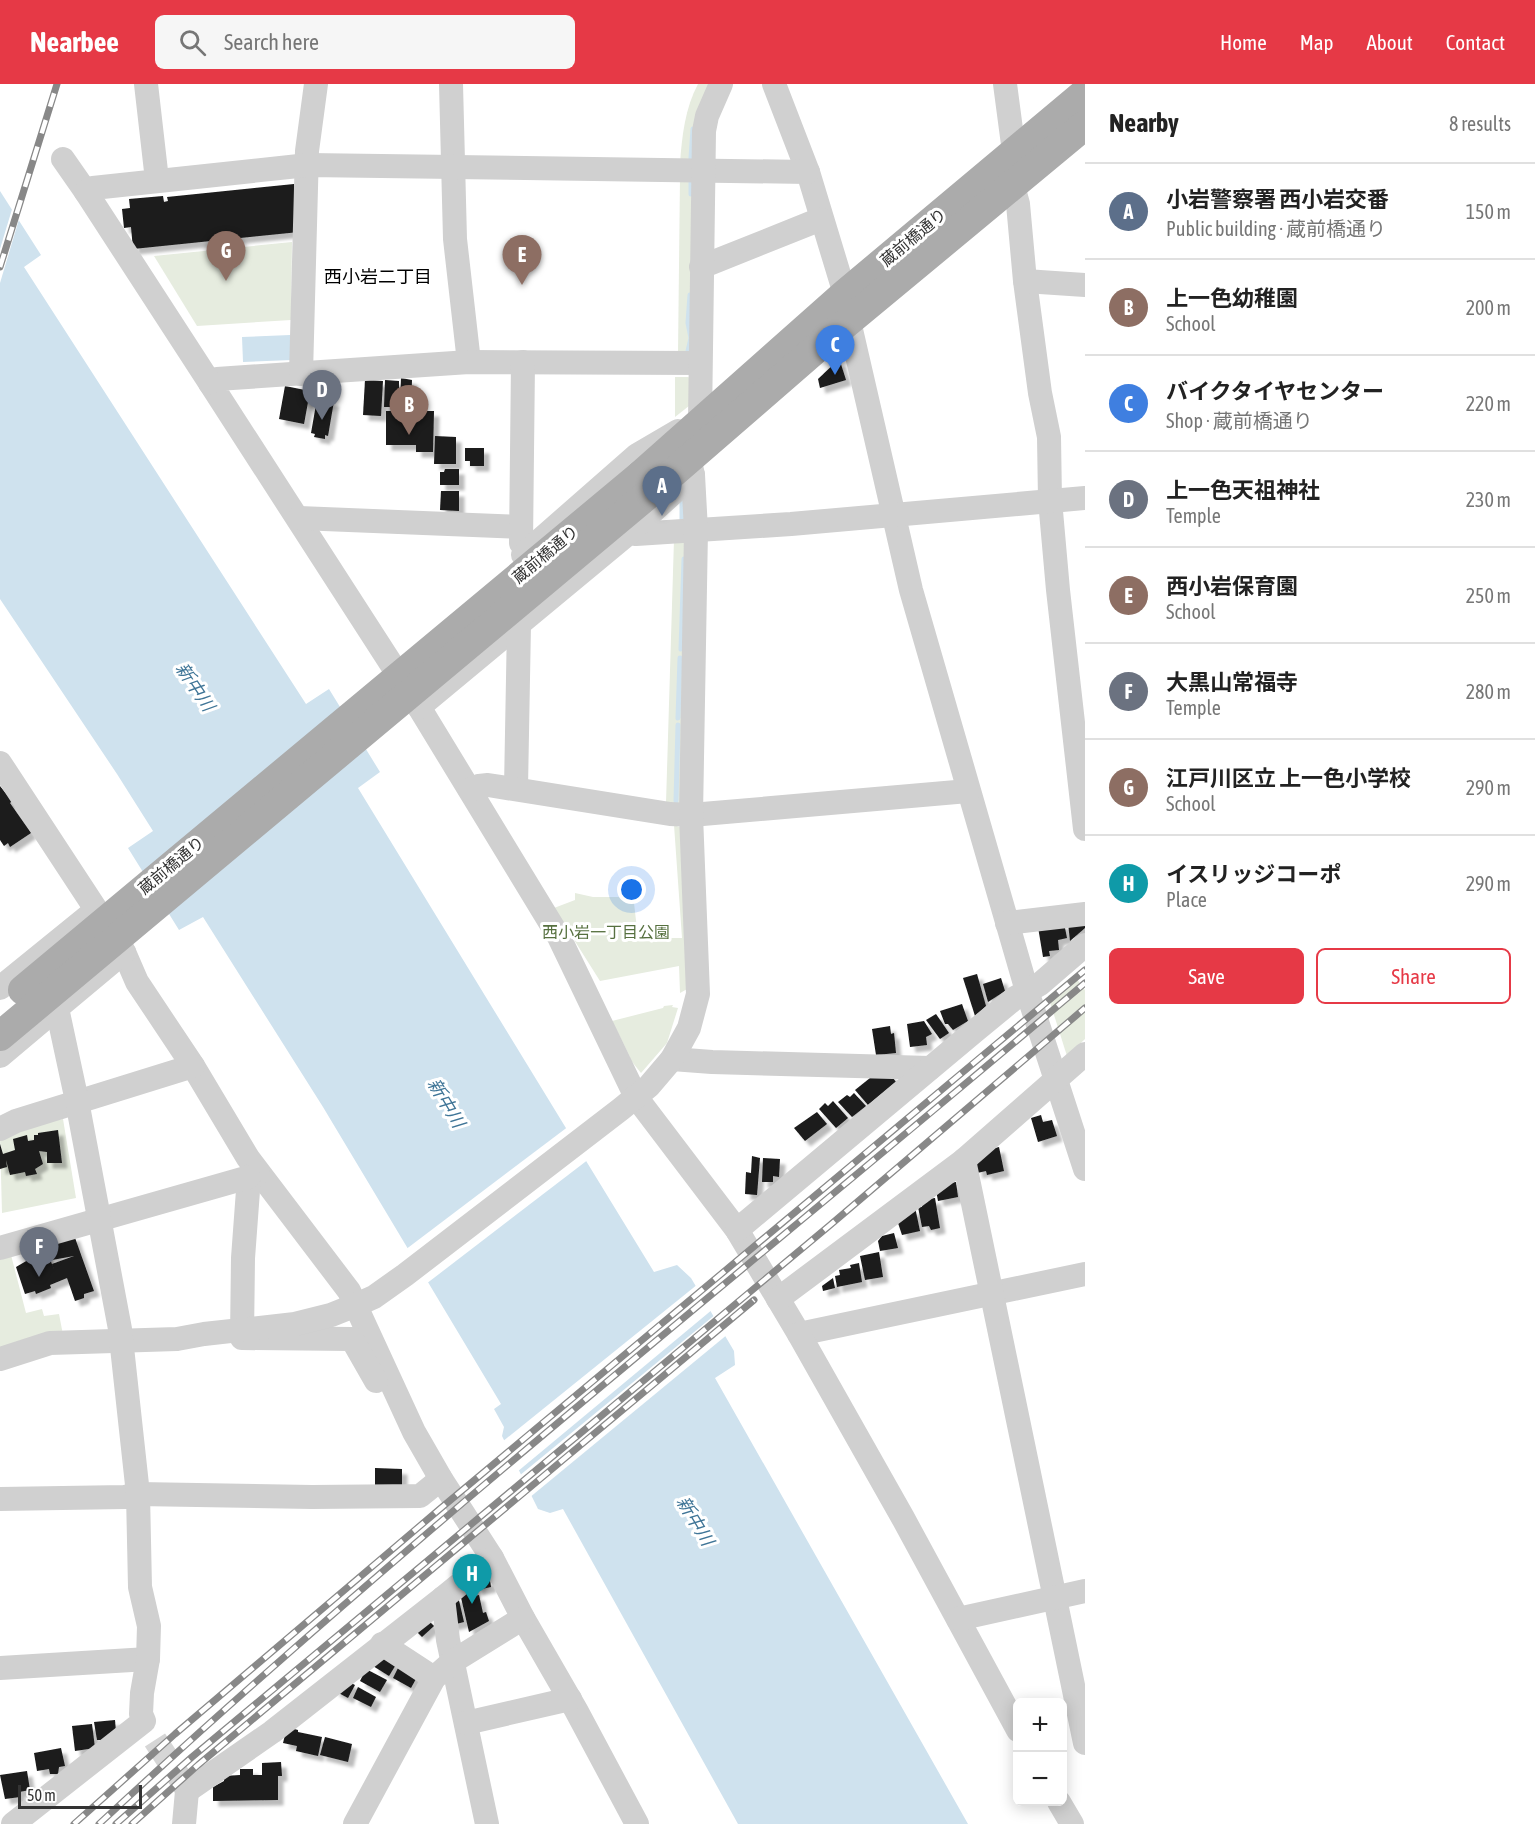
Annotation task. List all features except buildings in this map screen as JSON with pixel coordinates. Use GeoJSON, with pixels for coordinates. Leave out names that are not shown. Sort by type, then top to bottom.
{"type":"FeatureCollection","features":[{"type":"Feature","properties":{"kind":"main road","name":"蔵前橋通り"},"geometry":{"type":"LineString","coordinates":[[0,1010],[646,483],[692,467],[847,307],[1014,152],[1085,93]]}},
{"type":"Feature","properties":{"kind":"main road","name":"蔵前橋通り"},"geometry":{"type":"LineString","coordinates":[[0,1036],[646,483],[698,423],[847,307],[1013,186],[1085,125]]}},
{"type":"Feature","properties":{"kind":"street"},"geometry":{"type":"LineString","coordinates":[[146,84],[157,180]]}},
{"type":"Feature","properties":{"kind":"street"},"geometry":{"type":"LineString","coordinates":[[302,374],[307,150],[316,84]]}},
{"type":"Feature","properties":{"kind":"street"},"geometry":{"type":"LineString","coordinates":[[451,84],[455,240],[469,362]]}},
{"type":"Feature","properties":{"kind":"street"},"geometry":{"type":"LineString","coordinates":[[393,665],[637,455],[682,429],[698,423],[697,363],[704,131],[707,116],[721,84]]}},
{"type":"Feature","properties":{"kind":"street"},"geometry":{"type":"LineString","coordinates":[[774,84],[807,171],[847,307],[892,515],[911,590],[1027,991],[1085,1169]]}},
{"type":"Feature","properties":{"kind":"street"},"geometry":{"type":"LineString","coordinates":[[1005,84],[1014,152]]}},
{"type":"Feature","properties":{"kind":"street"},"geometry":{"type":"LineString","coordinates":[[63,159],[89,190],[213,381],[470,790],[559,938],[636,1097],[737,1230],[799,1334],[1013,1722]]}},
{"type":"Feature","properties":{"kind":"street"},"geometry":{"type":"LineString","coordinates":[[89,190],[157,180],[308,165],[807,171]]}},
{"type":"Feature","properties":{"kind":"street"},"geometry":{"type":"LineString","coordinates":[[1013,186],[1018,204],[1025,282],[1040,393],[1049,437],[1050,500],[1085,829]]}},
{"type":"Feature","properties":{"kind":"street"},"geometry":{"type":"LineString","coordinates":[[701,267],[821,219]]}},
{"type":"Feature","properties":{"kind":"street"},"geometry":{"type":"LineString","coordinates":[[1025,282],[1085,285]]}},
{"type":"Feature","properties":{"kind":"street"},"geometry":{"type":"LineString","coordinates":[[213,381],[469,362],[697,363]]}},
{"type":"Feature","properties":{"kind":"street"},"geometry":{"type":"LineString","coordinates":[[521,556],[523,362]]}},
{"type":"Feature","properties":{"kind":"street"},"geometry":{"type":"LineString","coordinates":[[0,1359],[50,1342],[177,1339],[314,1320],[365,1301],[617,1112],[649,1086],[672,1059],[689,1028],[698,994],[692,814],[696,530],[692,467]]}},
{"type":"Feature","properties":{"kind":"street"},"geometry":{"type":"LineString","coordinates":[[419,707],[630,532],[692,467]]}},
{"type":"Feature","properties":{"kind":"street"},"geometry":{"type":"LineString","coordinates":[[630,532],[636,534],[696,530],[1085,498]]}},
{"type":"Feature","properties":{"kind":"street"},"geometry":{"type":"LineString","coordinates":[[299,518],[521,527]]}},
{"type":"Feature","properties":{"kind":"street"},"geometry":{"type":"LineString","coordinates":[[516,788],[519,624]]}},
{"type":"Feature","properties":{"kind":"street"},"geometry":{"type":"LineString","coordinates":[[0,763],[124,952],[137,982],[193,1066],[253,1175],[349,1291],[365,1301],[414,1432],[492,1558],[637,1824]]}},
{"type":"Feature","properties":{"kind":"street"},"geometry":{"type":"LineString","coordinates":[[470,790],[488,785],[516,788],[670,814],[968,791]]}},
{"type":"Feature","properties":{"kind":"street"},"geometry":{"type":"LineString","coordinates":[[0,988],[96,910]]}},
{"type":"Feature","properties":{"kind":"street"},"geometry":{"type":"LineString","coordinates":[[1007,923],[1085,914]]}},
{"type":"Feature","properties":{"kind":"street"},"geometry":{"type":"LineString","coordinates":[[737,1230],[930,1068],[1016,998],[1040,984],[1085,945]]}},
{"type":"Feature","properties":{"kind":"street"},"geometry":{"type":"LineString","coordinates":[[0,1056],[58,1011],[124,952]]}},
{"type":"Feature","properties":{"kind":"street"},"geometry":{"type":"LineString","coordinates":[[13,1824],[150,1730],[141,1714],[148,1659],[149,1626],[140,1576],[138,1494],[121,1342],[77,1101],[58,1011]]}},
{"type":"Feature","properties":{"kind":"street"},"geometry":{"type":"LineString","coordinates":[[778,1299],[964,1160],[1085,1054]]}},
{"type":"Feature","properties":{"kind":"street"},"geometry":{"type":"LineString","coordinates":[[672,1059],[930,1068]]}},
{"type":"Feature","properties":{"kind":"street"},"geometry":{"type":"LineString","coordinates":[[0,1129],[16,1121],[77,1101],[193,1066]]}},
{"type":"Feature","properties":{"kind":"street"},"geometry":{"type":"LineString","coordinates":[[964,1160],[1085,1743]]}},
{"type":"Feature","properties":{"kind":"street"},"geometry":{"type":"LineString","coordinates":[[0,1248],[253,1175]]}},
{"type":"Feature","properties":{"kind":"street"},"geometry":{"type":"LineString","coordinates":[[253,1175],[243,1258],[242,1338],[352,1339],[385,1396],[414,1432]]}},
{"type":"Feature","properties":{"kind":"street"},"geometry":{"type":"LineString","coordinates":[[799,1334],[1085,1274]]}},
{"type":"Feature","properties":{"kind":"street"},"geometry":{"type":"LineString","coordinates":[[0,1499],[125,1497],[138,1494],[420,1496],[441,1479]]}},
{"type":"Feature","properties":{"kind":"street"},"geometry":{"type":"LineString","coordinates":[[184,1824],[186,1789],[272,1732],[492,1558]]}},
{"type":"Feature","properties":{"kind":"street"},"geometry":{"type":"LineString","coordinates":[[958,1619],[1085,1591]]}},
{"type":"Feature","properties":{"kind":"street"},"geometry":{"type":"LineString","coordinates":[[443,1598],[452,1662],[487,1824]]}},
{"type":"Feature","properties":{"kind":"street"},"geometry":{"type":"LineString","coordinates":[[355,1824],[434,1678],[452,1662],[523,1618]]}},
{"type":"Feature","properties":{"kind":"street"},"geometry":{"type":"LineString","coordinates":[[382,1644],[434,1678]]}},
{"type":"Feature","properties":{"kind":"street"},"geometry":{"type":"LineString","coordinates":[[0,1668],[148,1659]]}},
{"type":"Feature","properties":{"kind":"street"},"geometry":{"type":"LineString","coordinates":[[466,1723],[570,1699]]}},
{"type":"Feature","properties":{"kind":"street"},"geometry":{"type":"LineString","coordinates":[[1061,1806],[1072,1824]]}},
{"type":"Feature","properties":{"kind":"green space"},"geometry":{"type":"Polygon","coordinates":[[[698,84],[714,84],[696,160],[680,163],[687,112],[698,84]]]}},
{"type":"Feature","properties":{"kind":"green space"},"geometry":{"type":"Polygon","coordinates":[[[680,177],[691,178],[694,353],[678,354],[680,177]]]}},
{"type":"Feature","properties":{"kind":"green space"},"geometry":{"type":"Polygon","coordinates":[[[292,242],[291,320],[197,326],[154,256],[292,242]]]}},
{"type":"Feature","properties":{"kind":"green space"},"geometry":{"type":"Polygon","coordinates":[[[675,377],[693,379],[694,402],[675,417],[675,377]]]}},
{"type":"Feature","properties":{"kind":"green space"},"geometry":{"type":"Polygon","coordinates":[[[674,539],[684,540],[683,801],[675,806],[666,803],[674,539]]]}},
{"type":"Feature","properties":{"kind":"green space","name":"西小岩一丁目公園"},"geometry":{"type":"Polygon","coordinates":[[[674,825],[682,828],[689,988],[680,993],[679,966],[600,981],[554,908],[575,900],[575,893],[593,897],[626,897],[634,903],[638,938],[682,938],[674,825]]]}},
{"type":"Feature","properties":{"kind":"green space"},"geometry":{"type":"Polygon","coordinates":[[[1074,975],[1085,990],[1085,1039],[1067,1056],[1048,996],[1074,975]]]}},
{"type":"Feature","properties":{"kind":"green space"},"geometry":{"type":"Polygon","coordinates":[[[673,1005],[672,1007],[678,1008],[667,1043],[641,1073],[629,1058],[612,1021],[673,1005]]]}},
{"type":"Feature","properties":{"kind":"green space"},"geometry":{"type":"Polygon","coordinates":[[[63,1119],[76,1198],[2,1213],[0,1137],[23,1126],[63,1119]]]}},
{"type":"Feature","properties":{"kind":"green space"},"geometry":{"type":"Polygon","coordinates":[[[11,1255],[26,1313],[42,1309],[44,1316],[59,1314],[64,1340],[0,1356],[0,1258],[11,1255]]]}},
{"type":"Feature","properties":{"kind":"water","name":"新中川"},"geometry":{"type":"Polygon","coordinates":[[[0,191],[41,255],[24,267],[306,704],[329,689],[380,772],[358,788],[654,1272],[677,1265],[691,1278],[734,1351],[735,1365],[715,1378],[968,1824],[738,1824],[563,1509],[550,1513],[538,1509],[502,1436],[504,1427],[494,1409],[501,1404],[323,1107],[203,917],[179,930],[128,848],[153,831],[0,599],[0,191]]]}},
{"type":"Feature","properties":{"kind":"water"},"geometry":{"type":"Polygon","coordinates":[[[290,335],[292,360],[243,362],[242,337],[290,335]]]}},
{"type":"Feature","properties":{"kind":"pier"},"geometry":{"type":"Polygon","coordinates":[[[13,206],[20,216],[0,283],[0,249],[13,206]]]}},
{"type":"Feature","properties":{"kind":"pier"},"geometry":{"type":"Polygon","coordinates":[[[569,1126],[589,1159],[426,1284],[405,1250],[569,1126]]]}},
{"type":"Feature","properties":{"kind":"pier"},"geometry":{"type":"Polygon","coordinates":[[[698,1284],[713,1309],[517,1472],[502,1442],[698,1284]]]}},
{"type":"Feature","properties":{"kind":"pier"},"geometry":{"type":"Polygon","coordinates":[[[716,1314],[728,1334],[529,1498],[519,1476],[716,1314]]]}},
{"type":"Feature","properties":{"kind":"waterway"},"geometry":{"type":"LineString","coordinates":[[691,158],[693,129]]}},
{"type":"Feature","properties":{"kind":"waterway"},"geometry":{"type":"LineString","coordinates":[[691,182],[691,194]]}},
{"type":"Feature","properties":{"kind":"waterway"},"geometry":{"type":"LineString","coordinates":[[688,351],[691,338],[688,323],[690,295]]}},
{"type":"Feature","properties":{"kind":"waterway"},"geometry":{"type":"LineString","coordinates":[[682,497],[682,519]]}},
{"type":"Feature","properties":{"kind":"waterway"},"geometry":{"type":"LineString","coordinates":[[681,649],[684,559]]}},
{"type":"Feature","properties":{"kind":"waterway"},"geometry":{"type":"LineString","coordinates":[[678,718],[680,658]]}},
{"type":"Feature","properties":{"kind":"waterway"},"geometry":{"type":"LineString","coordinates":[[676,801],[678,725]]}},
{"type":"Feature","properties":{"kind":"tunnel"},"geometry":{"type":"LineString","coordinates":[[155,1740],[185,1786]]}},
{"type":"Feature","properties":{"kind":"railway"},"geometry":{"type":"LineString","coordinates":[[0,267],[57,84]]}},
{"type":"Feature","properties":{"kind":"railway"},"geometry":{"type":"LineString","coordinates":[[74,1824],[175,1734],[441,1508],[1085,970]]}},
{"type":"Feature","properties":{"kind":"railway"},"geometry":{"type":"LineString","coordinates":[[99,1824],[219,1715],[464,1502],[1085,983]]}},
{"type":"Feature","properties":{"kind":"railway"},"geometry":{"type":"LineString","coordinates":[[116,1824],[192,1757],[829,1226],[1085,1008]]}},
{"type":"Feature","properties":{"kind":"railway"},"geometry":{"type":"LineString","coordinates":[[132,1824],[198,1765],[754,1300]]}},
{"type":"Feature","properties":{"kind":"place","name":"江戸川区立 上一色小学校"},"geometry":{"type":"Point","coordinates":[226,281]}},
{"type":"Feature","properties":{"kind":"place","name":"西小岩保育園"},"geometry":{"type":"Point","coordinates":[522,285]}},
{"type":"Feature","properties":{"kind":"place","name":"バイクタイヤセンター"},"geometry":{"type":"Point","coordinates":[835,375]}},
{"type":"Feature","properties":{"kind":"place","name":"上一色天祖神社"},"geometry":{"type":"Point","coordinates":[322,420]}},
{"type":"Feature","properties":{"kind":"place","name":"上一色幼稚園"},"geometry":{"type":"Point","coordinates":[409,435]}},
{"type":"Feature","properties":{"kind":"place","name":"小岩警察署 西小岩交番"},"geometry":{"type":"Point","coordinates":[662,516]}},
{"type":"Feature","properties":{"kind":"place","name":"大黒山常福寺"},"geometry":{"type":"Point","coordinates":[39,1277]}},
{"type":"Feature","properties":{"kind":"place","name":"イスリッジコーポ"},"geometry":{"type":"Point","coordinates":[472,1604]}},
{"type":"Feature","properties":{"kind":"district","name":"西小岩二丁目"},"geometry":{"type":"Point","coordinates":[378,277]}}]}
